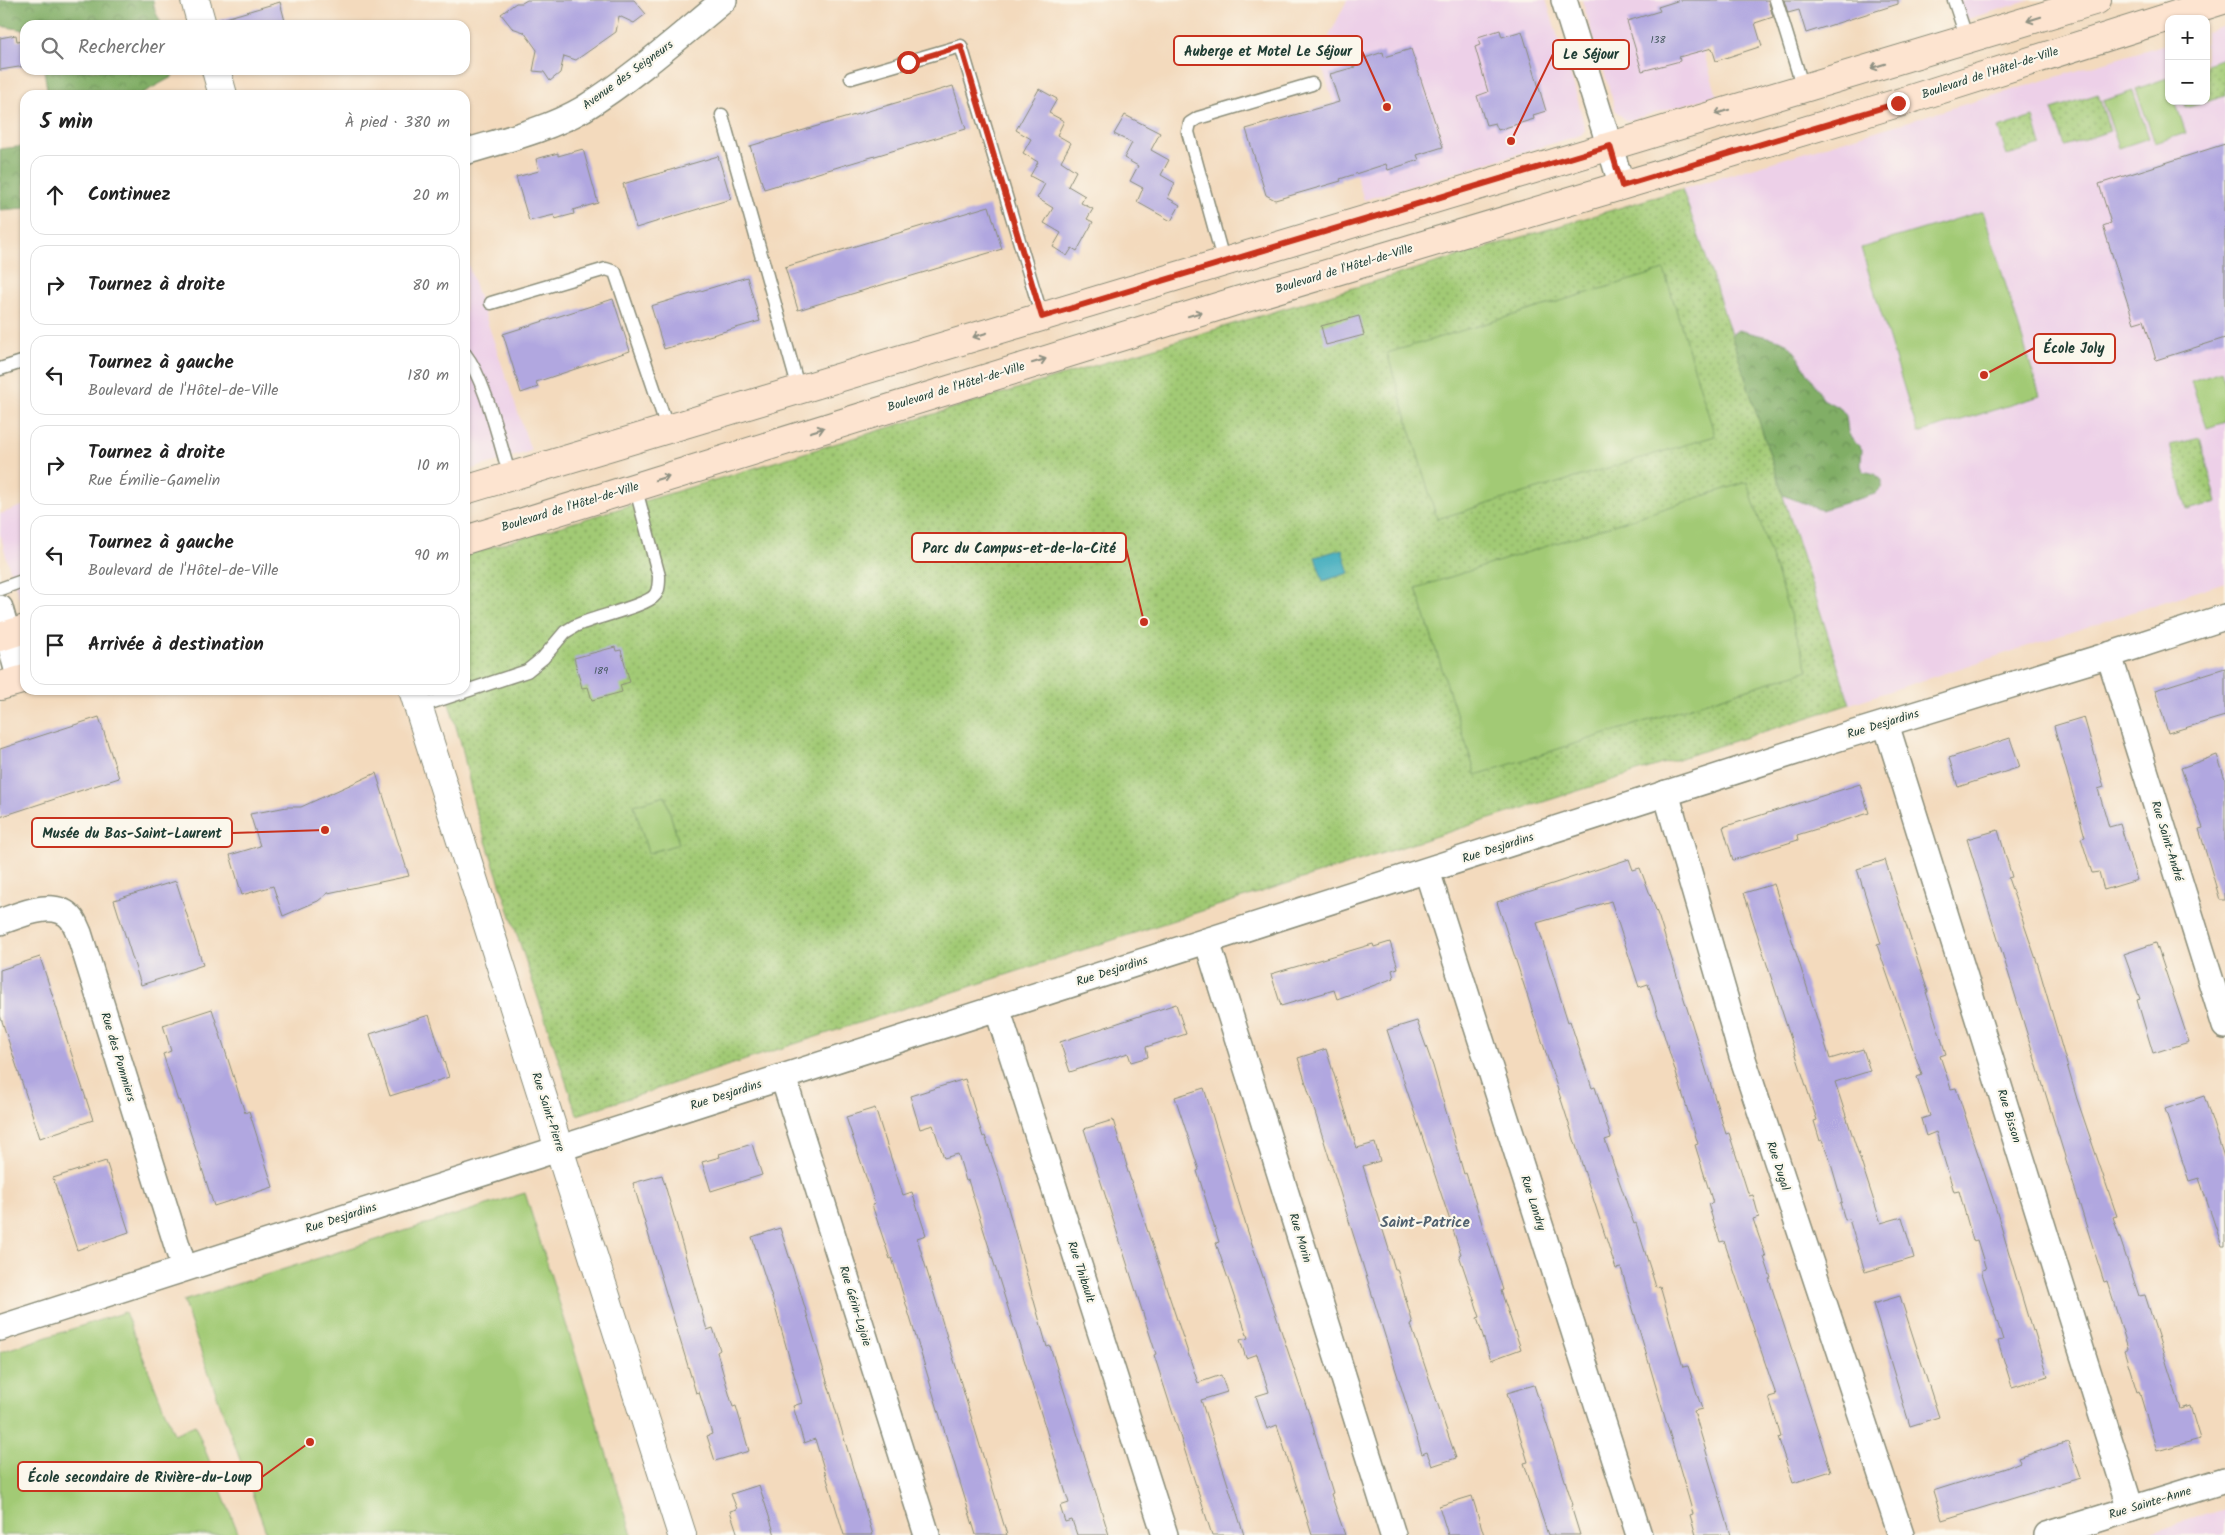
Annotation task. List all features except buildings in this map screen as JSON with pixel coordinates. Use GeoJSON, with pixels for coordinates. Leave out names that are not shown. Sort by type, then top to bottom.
{"type":"FeatureCollection","features":[{"type":"Feature","properties":{"kind":"main road"},"geometry":{"type":"LineString","coordinates":[[470,488],[2097,0]]}},
{"type":"Feature","properties":{"kind":"main road","name":"Boulevard de l'Hôtel-de-Ville"},"geometry":{"type":"LineString","coordinates":[[470,538],[1224,305],[1898,103],[2223,0]]}},
{"type":"Feature","properties":{"kind":"street"},"geometry":{"type":"LineString","coordinates":[[195,0],[201,20]]}},
{"type":"Feature","properties":{"kind":"street","name":"Avenue des Seigneurs"},"geometry":{"type":"LineString","coordinates":[[470,150],[559,121],[582,109],[618,85],[724,0]]}},
{"type":"Feature","properties":{"kind":"street"},"geometry":{"type":"LineString","coordinates":[[1564,0],[1622,186]]}},
{"type":"Feature","properties":{"kind":"street"},"geometry":{"type":"LineString","coordinates":[[218,75],[222,90]]}},
{"type":"Feature","properties":{"kind":"street"},"geometry":{"type":"LineString","coordinates":[[0,608],[11,634],[15,682]]}},
{"type":"Feature","properties":{"kind":"street","name":"Rue Desjardins"},"geometry":{"type":"LineString","coordinates":[[0,1328],[1666,793],[2225,617]]}},
{"type":"Feature","properties":{"kind":"street","name":"Rue Saint-André"},"geometry":{"type":"LineString","coordinates":[[2109,655],[2225,1026]]}},
{"type":"Feature","properties":{"kind":"street","name":"Rue Saint-Pierre"},"geometry":{"type":"LineString","coordinates":[[415,698],[682,1535]]}},
{"type":"Feature","properties":{"kind":"street","name":"Rue Bisson"},"geometry":{"type":"LineString","coordinates":[[1886,724],[2131,1509]]}},
{"type":"Feature","properties":{"kind":"street","name":"Rue Dugal"},"geometry":{"type":"LineString","coordinates":[[1666,793],[1742,1056],[1900,1535]]}},
{"type":"Feature","properties":{"kind":"street","name":"Rue Landry"},"geometry":{"type":"LineString","coordinates":[[1427,871],[1639,1535]]}},
{"type":"Feature","properties":{"kind":"street","name":"Rue des Pommiers"},"geometry":{"type":"LineString","coordinates":[[0,922],[36,910],[53,909],[64,913],[72,919],[79,933],[184,1268]]}},
{"type":"Feature","properties":{"kind":"street","name":"Rue Morin"},"geometry":{"type":"LineString","coordinates":[[1208,941],[1394,1535]]}},
{"type":"Feature","properties":{"kind":"street","name":"Rue Thibault"},"geometry":{"type":"LineString","coordinates":[[997,1008],[1164,1535]]}},
{"type":"Feature","properties":{"kind":"street","name":"Rue Gérin-Lajoie"},"geometry":{"type":"LineString","coordinates":[[783,1077],[927,1535]]}},
{"type":"Feature","properties":{"kind":"street","name":"Rue Sainte-Anne"},"geometry":{"type":"LineString","coordinates":[[2047,1535],[2225,1480]]}},
{"type":"Feature","properties":{"kind":"lane"},"geometry":{"type":"LineString","coordinates":[[1776,0],[1803,88]]}},
{"type":"Feature","properties":{"kind":"lane"},"geometry":{"type":"LineString","coordinates":[[1954,0],[1967,39]]}},
{"type":"Feature","properties":{"kind":"lane"},"geometry":{"type":"LineString","coordinates":[[851,78],[961,46],[1042,317]]}},
{"type":"Feature","properties":{"kind":"lane"},"geometry":{"type":"LineString","coordinates":[[1224,263],[1188,132],[1190,123],[1198,118],[1312,84]]}},
{"type":"Feature","properties":{"kind":"lane"},"geometry":{"type":"LineString","coordinates":[[722,115],[799,390]]}},
{"type":"Feature","properties":{"kind":"lane"},"geometry":{"type":"LineString","coordinates":[[491,303],[606,269],[615,272],[668,430]]}},
{"type":"Feature","properties":{"kind":"lane"},"geometry":{"type":"LineString","coordinates":[[470,360],[481,386],[510,476]]}},
{"type":"Feature","properties":{"kind":"lane"},"geometry":{"type":"LineString","coordinates":[[0,370],[20,364]]}},
{"type":"Feature","properties":{"kind":"lane"},"geometry":{"type":"LineString","coordinates":[[470,686],[518,676],[533,667],[565,632],[575,626],[644,602],[655,595],[659,576],[635,486]]}},
{"type":"Feature","properties":{"kind":"lane"},"geometry":{"type":"LineString","coordinates":[[0,589],[20,582]]}},
{"type":"Feature","properties":{"kind":"lane"},"geometry":{"type":"LineString","coordinates":[[415,698],[429,695]]}},
{"type":"Feature","properties":{"kind":"shaded area"},"geometry":{"type":"Polygon","coordinates":[[[1347,0],[1546,0],[1577,96],[1585,130],[1581,135],[1364,200],[1319,57],[1347,0]]]}},
{"type":"Feature","properties":{"kind":"shaded area"},"geometry":{"type":"Polygon","coordinates":[[[1582,0],[1687,0],[1717,95],[1626,121],[1616,111],[1582,0]]]}},
{"type":"Feature","properties":{"kind":"shaded area"},"geometry":{"type":"Polygon","coordinates":[[[1954,0],[2031,0],[1961,21],[1954,0]]]}},
{"type":"Feature","properties":{"kind":"shaded area"},"geometry":{"type":"Polygon","coordinates":[[[2225,26],[2225,582],[1850,704],[1707,260],[1682,189],[2165,44],[2165,105],[2210,105],[2210,31],[2225,26]]]}},
{"type":"Feature","properties":{"kind":"shaded area"},"geometry":{"type":"Polygon","coordinates":[[[470,271],[531,451],[470,469],[470,271]]]}},
{"type":"Feature","properties":{"kind":"shaded area"},"geometry":{"type":"Polygon","coordinates":[[[20,507],[20,599],[0,534],[0,514],[20,507]]]}},
{"type":"Feature","properties":{"kind":"shaded area"},"geometry":{"type":"Polygon","coordinates":[[[2225,1509],[2225,1535],[2141,1535],[2225,1509]]]}},
{"type":"Feature","properties":{"kind":"green space"},"geometry":{"type":"Polygon","coordinates":[[[0,0],[153,0],[160,20],[20,20],[20,29],[0,26],[0,0]]]}},
{"type":"Feature","properties":{"kind":"green space"},"geometry":{"type":"Polygon","coordinates":[[[2225,58],[2225,96],[2210,101],[2210,63],[2225,58]]]}},
{"type":"Feature","properties":{"kind":"green space"},"geometry":{"type":"Polygon","coordinates":[[[45,75],[173,75],[148,90],[47,90],[45,75]]]}},
{"type":"Feature","properties":{"kind":"green space"},"geometry":{"type":"Polygon","coordinates":[[[2165,79],[2165,105],[2176,105],[2186,133],[2155,143],[2136,89],[2165,79]]]}},
{"type":"Feature","properties":{"kind":"green space"},"geometry":{"type":"Polygon","coordinates":[[[2133,91],[2149,138],[2119,148],[2103,101],[2133,91]]]}},
{"type":"Feature","properties":{"kind":"green space"},"geometry":{"type":"Polygon","coordinates":[[[2098,94],[2110,131],[2065,146],[2052,109],[2098,94]]]}},
{"type":"Feature","properties":{"kind":"green space"},"geometry":{"type":"Polygon","coordinates":[[[2185,105],[2196,105],[2186,108],[2185,105]]]}},
{"type":"Feature","properties":{"kind":"green space"},"geometry":{"type":"Polygon","coordinates":[[[2033,117],[2041,145],[2007,155],[1998,128],[2033,117]]]}},
{"type":"Feature","properties":{"kind":"green space"},"geometry":{"type":"Polygon","coordinates":[[[20,147],[20,208],[0,210],[0,149],[20,147]]]}},
{"type":"Feature","properties":{"kind":"green space"},"geometry":{"type":"Polygon","coordinates":[[[1682,189],[1707,260],[1850,704],[1217,906],[577,1115],[475,808],[462,747],[446,695],[470,695],[470,553],[1682,189]]]}},
{"type":"Feature","properties":{"kind":"green space"},"geometry":{"type":"Polygon","coordinates":[[[1983,211],[2040,396],[1918,433],[1861,248],[1983,211]]]}},
{"type":"Feature","properties":{"kind":"green space"},"geometry":{"type":"Polygon","coordinates":[[[1664,270],[1715,436],[1437,519],[1387,353],[1664,270]]]}},
{"type":"Feature","properties":{"kind":"green space"},"geometry":{"type":"Polygon","coordinates":[[[1738,330],[1780,340],[1788,344],[1796,353],[1823,399],[1841,409],[1846,416],[1848,432],[1862,449],[1861,465],[1863,471],[1875,474],[1882,480],[1882,487],[1875,494],[1821,510],[1783,495],[1731,335],[1738,330]]]}},
{"type":"Feature","properties":{"kind":"green space"},"geometry":{"type":"Polygon","coordinates":[[[2221,371],[2225,383],[2225,422],[2207,428],[2191,381],[2221,371]]]}},
{"type":"Feature","properties":{"kind":"green space"},"geometry":{"type":"Polygon","coordinates":[[[2200,438],[2217,502],[2187,510],[2170,445],[2200,438]]]}},
{"type":"Feature","properties":{"kind":"green space"},"geometry":{"type":"Polygon","coordinates":[[[1747,482],[1808,670],[1476,775],[1416,588],[1747,482]]]}},
{"type":"Feature","properties":{"kind":"green space"},"geometry":{"type":"Polygon","coordinates":[[[665,796],[679,844],[648,853],[634,805],[665,796]]]}},
{"type":"Feature","properties":{"kind":"green space"},"geometry":{"type":"Polygon","coordinates":[[[525,1193],[632,1535],[267,1535],[183,1301],[525,1193]]]}},
{"type":"Feature","properties":{"kind":"green space"},"geometry":{"type":"Polygon","coordinates":[[[125,1312],[174,1434],[195,1425],[239,1535],[0,1535],[0,1352],[125,1312]]]}},
{"type":"Feature","properties":{"kind":"water"},"geometry":{"type":"Polygon","coordinates":[[[1342,549],[1349,573],[1323,581],[1315,557],[1342,549]]]}},
{"type":"Feature","properties":{"kind":"place","name":"Auberge et Motel Le Séjour"},"geometry":{"type":"Point","coordinates":[1387,107]}},
{"type":"Feature","properties":{"kind":"place","name":"Le Séjour"},"geometry":{"type":"Point","coordinates":[1511,141]}},
{"type":"Feature","properties":{"kind":"place","name":"École Joly"},"geometry":{"type":"Point","coordinates":[1984,375]}},
{"type":"Feature","properties":{"kind":"place","name":"Parc du Campus-et-de-la-Cité"},"geometry":{"type":"Point","coordinates":[1144,622]}},
{"type":"Feature","properties":{"kind":"place","name":"Musée du Bas-Saint-Laurent"},"geometry":{"type":"Point","coordinates":[325,830]}},
{"type":"Feature","properties":{"kind":"place","name":"École secondaire de Rivière-du-Loup"},"geometry":{"type":"Point","coordinates":[310,1442]}},
{"type":"Feature","properties":{"kind":"district","name":"Saint-Patrice"},"geometry":{"type":"Point","coordinates":[1425,1223]}},
{"type":"Feature","properties":{"kind":"route"},"geometry":{"type":"LineString","coordinates":[[908,62],[961,46],[1042,317],[1610,146],[1622,186],[1898,103]]}}]}
